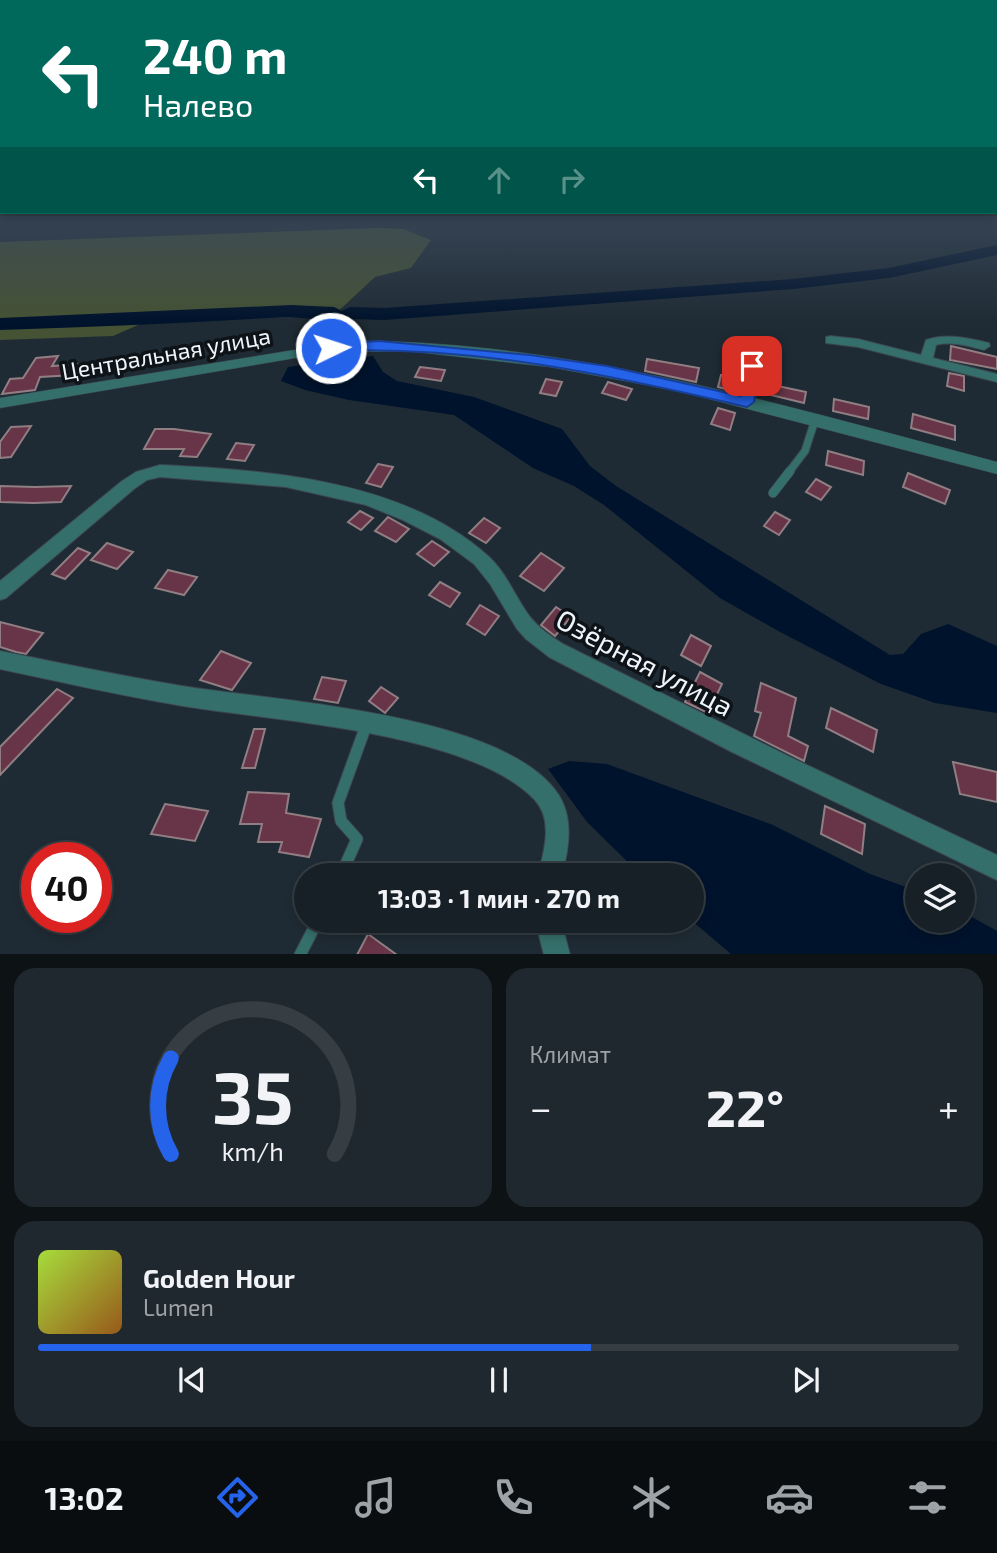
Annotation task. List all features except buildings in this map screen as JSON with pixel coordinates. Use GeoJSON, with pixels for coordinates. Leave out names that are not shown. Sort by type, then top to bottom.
{"type":"FeatureCollection","features":[{"type":"Feature","properties":{"kind":"street"},"geometry":{"type":"LineString","coordinates":[[926,359],[930,343],[938,340],[952,339],[984,346]]}},
{"type":"Feature","properties":{"kind":"street"},"geometry":{"type":"LineString","coordinates":[[830,340],[858,343],[997,378]]}},
{"type":"Feature","properties":{"kind":"street","name":"Центральная улица"},"geometry":{"type":"LineString","coordinates":[[0,403],[357,345],[530,359],[607,370],[747,402],[997,468]]}},
{"type":"Feature","properties":{"kind":"street","name":"Озёрная улица"},"geometry":{"type":"LineString","coordinates":[[0,592],[128,485],[142,476],[160,471],[294,483],[350,496],[400,510],[478,557],[490,569],[520,621],[543,643],[704,727],[997,868]]}},
{"type":"Feature","properties":{"kind":"street"},"geometry":{"type":"LineString","coordinates":[[0,660],[182,696],[367,723],[487,754],[522,774],[541,790],[553,806],[560,824],[552,863]]}},
{"type":"Feature","properties":{"kind":"street"},"geometry":{"type":"LineString","coordinates":[[551,933],[557,954]]}},
{"type":"Feature","properties":{"kind":"lane"},"geometry":{"type":"LineString","coordinates":[[747,402],[752,366]]}},
{"type":"Feature","properties":{"kind":"lane"},"geometry":{"type":"LineString","coordinates":[[773,493],[805,451],[815,420]]}},
{"type":"Feature","properties":{"kind":"lane"},"geometry":{"type":"LineString","coordinates":[[346,863],[357,839],[337,815],[338,803],[367,723]]}},
{"type":"Feature","properties":{"kind":"lane"},"geometry":{"type":"LineString","coordinates":[[300,954],[311,933]]}},
{"type":"Feature","properties":{"kind":"green space"},"geometry":{"type":"Polygon","coordinates":[[[230,234],[415,234],[431,240],[411,268],[375,277],[333,316],[314,324],[296,307],[245,309],[147,321],[113,336],[0,340],[0,242],[230,234]]]}},
{"type":"Feature","properties":{"kind":"water"},"geometry":{"type":"Polygon","coordinates":[[[373,356],[383,372],[397,381],[474,397],[562,429],[590,466],[616,486],[890,655],[903,654],[921,634],[948,624],[997,646],[997,713],[935,703],[881,684],[780,632],[720,598],[604,505],[574,486],[533,468],[454,415],[349,400],[305,390],[281,381],[288,367],[373,356]]]}},
{"type":"Feature","properties":{"kind":"water"},"geometry":{"type":"Polygon","coordinates":[[[569,761],[607,764],[773,825],[870,874],[905,887],[905,933],[975,933],[975,919],[997,931],[997,954],[731,954],[704,931],[704,863],[629,863],[587,822],[548,769],[569,761]]]}},
{"type":"Feature","properties":{"kind":"waterway"},"geometry":{"type":"LineString","coordinates":[[350,313],[384,314],[559,299],[793,284],[889,273],[997,250]]}},
{"type":"Feature","properties":{"kind":"waterway"},"geometry":{"type":"LineString","coordinates":[[0,324],[144,320],[291,311],[334,313]]}},
{"type":"Feature","properties":{"kind":"route"},"geometry":{"type":"LineString","coordinates":[[331,348],[379,345],[530,359],[607,370],[747,402],[752,366]]}}]}
